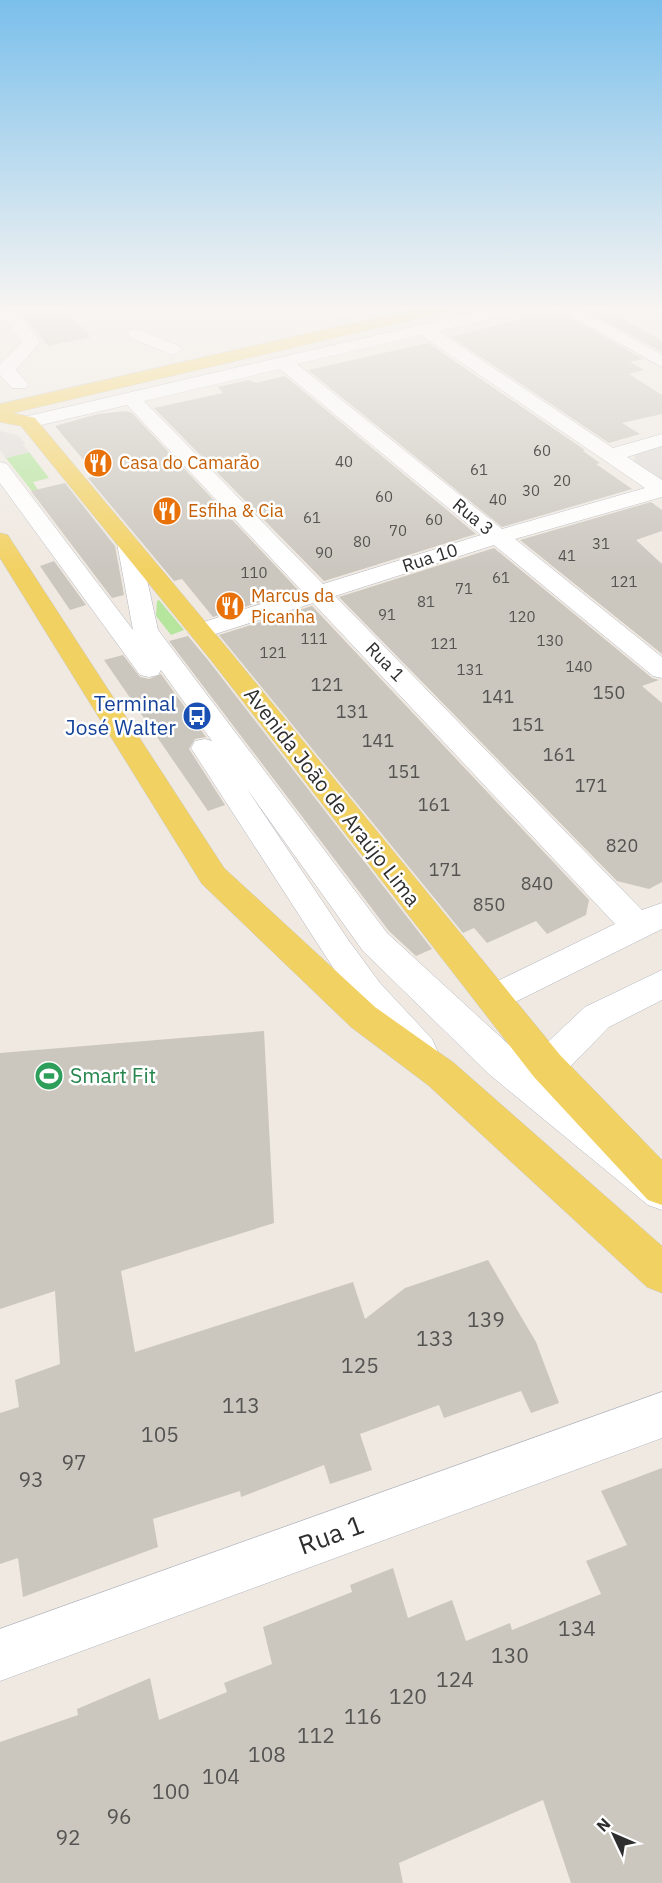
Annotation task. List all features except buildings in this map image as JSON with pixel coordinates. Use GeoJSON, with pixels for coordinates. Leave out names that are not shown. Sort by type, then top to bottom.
{"type":"FeatureCollection","features":[{"type":"Feature","properties":{"kind":"main road"},"geometry":{"type":"LineString","coordinates":[[0,410],[65,395]]}},
{"type":"Feature","properties":{"kind":"main road"},"geometry":{"type":"LineString","coordinates":[[0,416],[28,422]]}},
{"type":"Feature","properties":{"kind":"main road","name":"Avenida João de Araújo Lima"},"geometry":{"type":"LineString","coordinates":[[28,422],[200,631],[547,1066],[662,1187]]}},
{"type":"Feature","properties":{"kind":"main road"},"geometry":{"type":"LineString","coordinates":[[0,540],[213,876],[363,1017],[441,1074],[662,1273]]}},
{"type":"Feature","properties":{"kind":"street"},"geometry":{"type":"LineString","coordinates":[[28,422],[145,395]]}},
{"type":"Feature","properties":{"kind":"street","name":"Rua 3"},"geometry":{"type":"LineString","coordinates":[[323,395],[662,670]]}},
{"type":"Feature","properties":{"kind":"street"},"geometry":{"type":"LineString","coordinates":[[522,395],[662,490]]}},
{"type":"Feature","properties":{"kind":"street","name":"Rua 1"},"geometry":{"type":"LineString","coordinates":[[131,398],[320,594],[650,921]]}},
{"type":"Feature","properties":{"kind":"street"},"geometry":{"type":"LineString","coordinates":[[612,455],[662,440]]}},
{"type":"Feature","properties":{"kind":"street"},"geometry":{"type":"LineString","coordinates":[[0,468],[152,673],[240,799],[302,899],[368,993],[441,1074]]}},
{"type":"Feature","properties":{"kind":"street","name":"Rua 10"},"geometry":{"type":"LineString","coordinates":[[200,631],[497,537],[662,490]]}},
{"type":"Feature","properties":{"kind":"street"},"geometry":{"type":"LineString","coordinates":[[128,543],[146,631],[375,942],[503,1064],[662,1192]]}},
{"type":"Feature","properties":{"kind":"street"},"geometry":{"type":"LineString","coordinates":[[493,999],[650,921]]}},
{"type":"Feature","properties":{"kind":"street"},"geometry":{"type":"LineString","coordinates":[[547,1066],[597,1017],[662,984]]}},
{"type":"Feature","properties":{"kind":"street","name":"Rua 1"},"geometry":{"type":"LineString","coordinates":[[0,1655],[662,1415]]}},
{"type":"Feature","properties":{"kind":"green space"},"geometry":{"type":"Polygon","coordinates":[[[29,452],[49,478],[33,482],[38,490],[32,491],[6,458],[29,452]]]}},
{"type":"Feature","properties":{"kind":"green space"},"geometry":{"type":"Polygon","coordinates":[[[159,600],[184,630],[171,635],[156,616],[159,600]]]}},
{"type":"Feature","properties":{"kind":"shaded area"},"geometry":{"type":"Polygon","coordinates":[[[0,431],[17,435],[25,443],[23,445],[29,452],[6,458],[0,450],[0,431]]]}},
{"type":"Feature","properties":{"kind":"shaded area"},"geometry":{"type":"Polygon","coordinates":[[[662,443],[662,480],[634,462],[636,451],[662,443]]]}},
{"type":"Feature","properties":{"kind":"place","name":"Casa do Camarão"},"geometry":{"type":"Point","coordinates":[98,463]}},
{"type":"Feature","properties":{"kind":"place","name":"Esfiha & Cia"},"geometry":{"type":"Point","coordinates":[167,511]}},
{"type":"Feature","properties":{"kind":"place","name":"Marcus da Picanha"},"geometry":{"type":"Point","coordinates":[230,606]}},
{"type":"Feature","properties":{"kind":"place","name":"Terminal José Walter"},"geometry":{"type":"Point","coordinates":[197,716]}},
{"type":"Feature","properties":{"kind":"place","name":"Smart Fit"},"geometry":{"type":"Point","coordinates":[49,1076]}}]}
